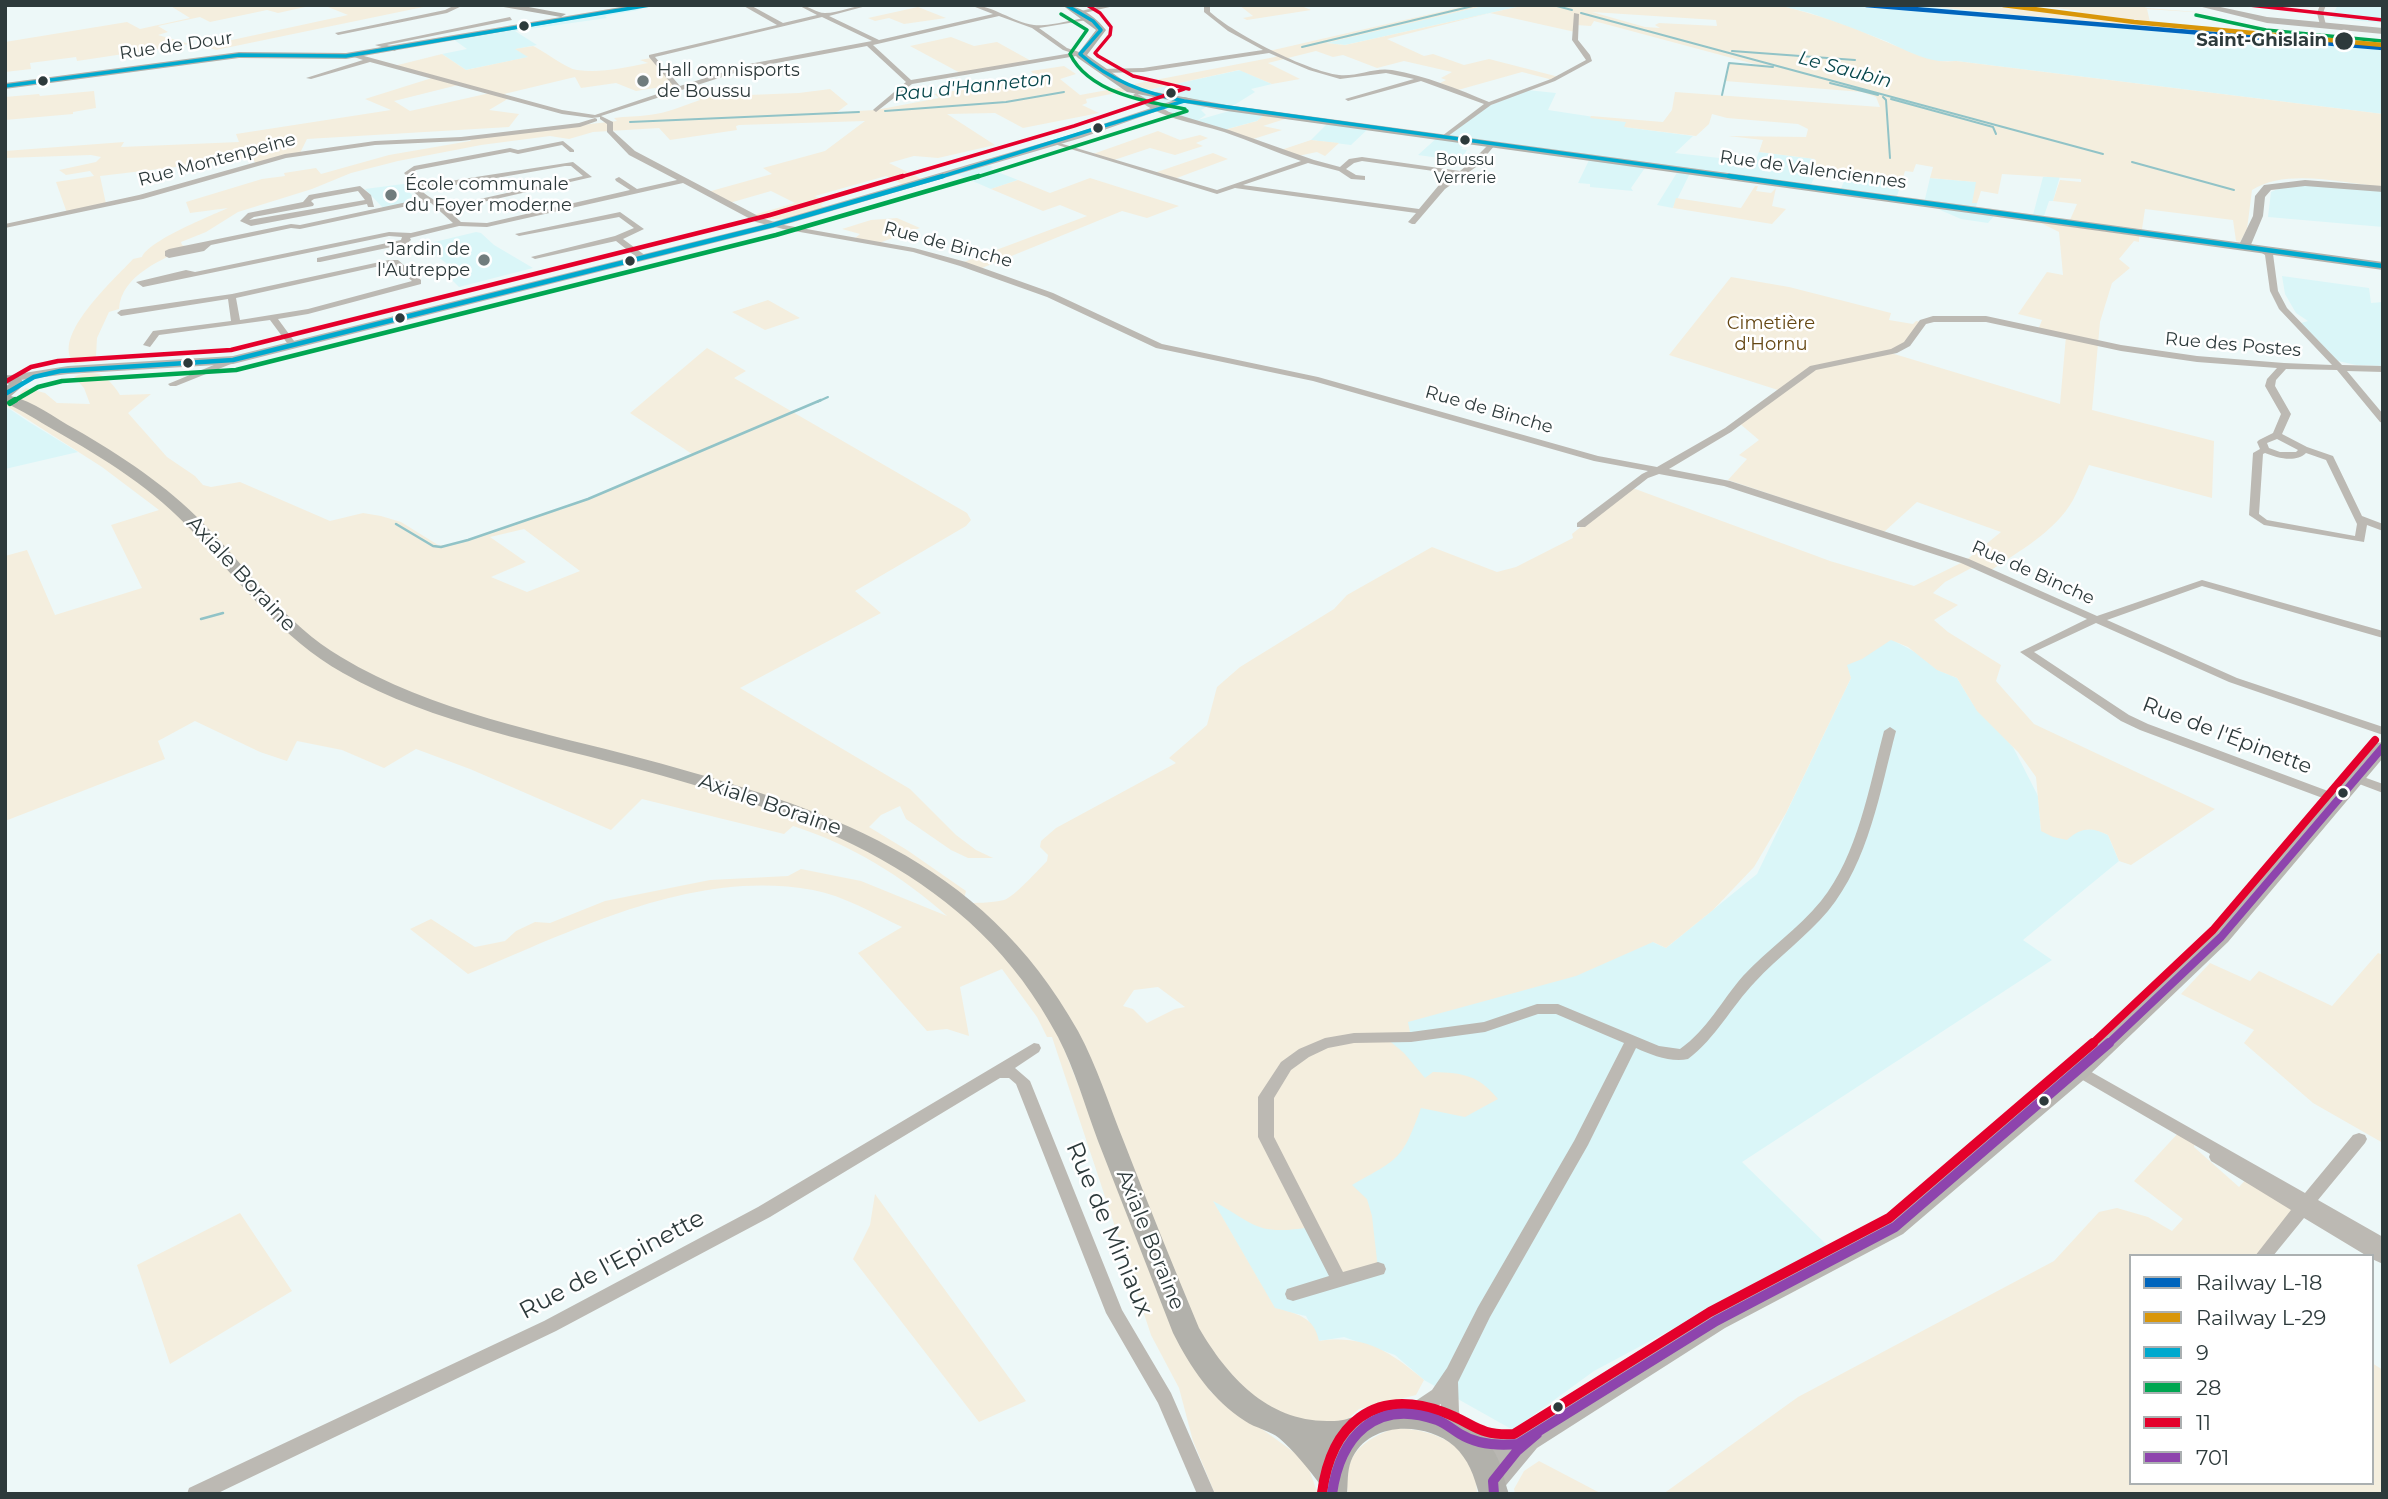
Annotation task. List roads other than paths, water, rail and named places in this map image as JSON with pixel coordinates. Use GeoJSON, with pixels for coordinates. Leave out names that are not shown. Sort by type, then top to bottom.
{"type":"FeatureCollection","features":[{"type":"Feature","properties":{"kind":"main road"},"geometry":{"type":"LineString","coordinates":[[496,5],[581,17]]}},
{"type":"Feature","properties":{"kind":"main road","name":"Rue de Dour"},"geometry":{"type":"LineString","coordinates":[[5,86],[242,54],[352,55],[651,5]]}},
{"type":"Feature","properties":{"kind":"main road"},"geometry":{"type":"LineString","coordinates":[[1066,5],[1099,26],[1101,33],[1080,54],[1132,91]]}},
{"type":"Feature","properties":{"kind":"main road","name":"Rue de Valenciennes"},"geometry":{"type":"LineString","coordinates":[[1132,91],[1239,109],[2383,266]]}},
{"type":"Feature","properties":{"kind":"main road","name":"Axiale Boraine"},"geometry":{"type":"LineString","coordinates":[[10,390],[143,478],[202,528],[279,618],[299,636],[359,674],[396,692],[443,709],[728,789],[814,816],[895,855],[962,903],[1009,947],[1068,1035],[1187,1333],[1201,1359],[1229,1394],[1287,1430],[1309,1435],[1354,1433],[1379,1419],[1409,1415],[1433,1419],[1462,1435]]}},
{"type":"Feature","properties":{"kind":"main road"},"geometry":{"type":"LineString","coordinates":[[1287,1430],[1304,1442],[1332,1485]]}},
{"type":"Feature","properties":{"kind":"main road"},"geometry":{"type":"LineString","coordinates":[[1332,1485],[1339,1452],[1354,1433]]}},
{"type":"Feature","properties":{"kind":"main road"},"geometry":{"type":"LineString","coordinates":[[1462,1435],[1484,1459],[1494,1488]]}},
{"type":"Feature","properties":{"kind":"street"},"geometry":{"type":"LineString","coordinates":[[338,33],[447,11],[461,5]]}},
{"type":"Feature","properties":{"kind":"street"},"geometry":{"type":"LineString","coordinates":[[745,5],[782,25]]}},
{"type":"Feature","properties":{"kind":"street"},"geometry":{"type":"LineString","coordinates":[[800,5],[879,42]]}},
{"type":"Feature","properties":{"kind":"street"},"geometry":{"type":"LineString","coordinates":[[678,88],[651,56],[867,5]]}},
{"type":"Feature","properties":{"kind":"street"},"geometry":{"type":"LineString","coordinates":[[973,5],[1034,27],[1065,49],[1080,54]]}},
{"type":"Feature","properties":{"kind":"street"},"geometry":{"type":"LineString","coordinates":[[1080,12],[1115,5]]}},
{"type":"Feature","properties":{"kind":"street"},"geometry":{"type":"LineString","coordinates":[[1207,5],[1207,12],[1215,22],[1269,51],[1336,76],[1386,71],[1421,79],[1489,104]]}},
{"type":"Feature","properties":{"kind":"street"},"geometry":{"type":"LineString","coordinates":[[2202,6],[2217,5]]}},
{"type":"Feature","properties":{"kind":"street"},"geometry":{"type":"LineString","coordinates":[[2323,5],[2320,13],[2323,25]]}},
{"type":"Feature","properties":{"kind":"street"},"geometry":{"type":"LineString","coordinates":[[2202,6],[2260,19],[2383,31]]}},
{"type":"Feature","properties":{"kind":"street"},"geometry":{"type":"LineString","coordinates":[[1444,137],[1489,104],[1553,80],[1589,61],[1574,40],[1576,13]]}},
{"type":"Feature","properties":{"kind":"street"},"geometry":{"type":"LineString","coordinates":[[595,117],[749,66],[879,42],[1002,15]]}},
{"type":"Feature","properties":{"kind":"street"},"geometry":{"type":"LineString","coordinates":[[394,49],[378,45],[510,19]]}},
{"type":"Feature","properties":{"kind":"street"},"geometry":{"type":"LineString","coordinates":[[1034,27],[1090,19]]}},
{"type":"Feature","properties":{"kind":"street"},"geometry":{"type":"LineString","coordinates":[[868,44],[910,82]]}},
{"type":"Feature","properties":{"kind":"street"},"geometry":{"type":"LineString","coordinates":[[1109,76],[1269,51]]}},
{"type":"Feature","properties":{"kind":"street"},"geometry":{"type":"LineString","coordinates":[[876,110],[910,82],[1080,54]]}},
{"type":"Feature","properties":{"kind":"street"},"geometry":{"type":"LineString","coordinates":[[352,55],[577,118]]}},
{"type":"Feature","properties":{"kind":"street"},"geometry":{"type":"LineString","coordinates":[[309,78],[369,60]]}},
{"type":"Feature","properties":{"kind":"street"},"geometry":{"type":"LineString","coordinates":[[1348,99],[1421,79]]}},
{"type":"Feature","properties":{"kind":"street"},"geometry":{"type":"LineString","coordinates":[[1132,91],[1158,110],[1242,136],[1309,163],[1342,169],[1354,177],[1362,178]]}},
{"type":"Feature","properties":{"kind":"street"},"geometry":{"type":"LineString","coordinates":[[173,384],[233,360],[773,225],[1054,142],[1185,100]]}},
{"type":"Feature","properties":{"kind":"street","name":"Rue Montenpeine"},"geometry":{"type":"LineString","coordinates":[[565,126],[577,118],[595,117]]}},
{"type":"Feature","properties":{"kind":"street","name":"Rue Montenpeine"},"geometry":{"type":"LineString","coordinates":[[5,226],[127,200],[285,156],[374,143],[456,139],[565,126],[595,117]]}},
{"type":"Feature","properties":{"kind":"street","name":"Rue de Binche"},"geometry":{"type":"LineString","coordinates":[[595,117],[611,123],[611,134],[625,148],[682,181],[773,225],[914,250],[1027,286],[1159,346],[1315,379],[1575,453],[1726,484],[1965,561],[2233,680],[2383,731]]}},
{"type":"Feature","properties":{"kind":"street"},"geometry":{"type":"LineString","coordinates":[[1054,142],[1210,191],[1221,192],[1309,163]]}},
{"type":"Feature","properties":{"kind":"street"},"geometry":{"type":"LineString","coordinates":[[396,175],[408,173],[414,168],[510,150],[518,152],[564,143],[572,151]]}},
{"type":"Feature","properties":{"kind":"street"},"geometry":{"type":"LineString","coordinates":[[1412,222],[1442,187],[1473,164],[1492,144]]}},
{"type":"Feature","properties":{"kind":"street"},"geometry":{"type":"LineString","coordinates":[[1342,169],[1352,161],[1362,159],[1460,173]]}},
{"type":"Feature","properties":{"kind":"street"},"geometry":{"type":"LineString","coordinates":[[426,200],[417,191],[569,163],[588,177],[443,209]]}},
{"type":"Feature","properties":{"kind":"street"},"geometry":{"type":"LineString","coordinates":[[408,173],[422,188]]}},
{"type":"Feature","properties":{"kind":"street"},"geometry":{"type":"LineString","coordinates":[[619,179],[636,192]]}},
{"type":"Feature","properties":{"kind":"street"},"geometry":{"type":"LineString","coordinates":[[320,261],[403,242],[407,240],[405,237],[411,235],[459,224],[487,225],[682,181]]}},
{"type":"Feature","properties":{"kind":"street"},"geometry":{"type":"LineString","coordinates":[[2244,247],[2255,225],[2259,196],[2266,188],[2305,183],[2383,189]]}},
{"type":"Feature","properties":{"kind":"street"},"geometry":{"type":"LineString","coordinates":[[1237,187],[1421,211]]}},
{"type":"Feature","properties":{"kind":"street"},"geometry":{"type":"LineString","coordinates":[[367,198],[251,224],[244,221],[251,215],[309,203],[306,201],[312,197],[360,188],[367,198],[376,211]]}},
{"type":"Feature","properties":{"kind":"street"},"geometry":{"type":"LineString","coordinates":[[208,243],[426,200],[433,201],[459,224]]}},
{"type":"Feature","properties":{"kind":"street"},"geometry":{"type":"LineString","coordinates":[[519,234],[615,214],[626,216],[639,228],[636,233],[535,257]]}},
{"type":"Feature","properties":{"kind":"street"},"geometry":{"type":"LineString","coordinates":[[2255,225],[2260,249],[2269,254],[2274,291],[2283,309],[2341,369],[2383,420]]}},
{"type":"Feature","properties":{"kind":"street"},"geometry":{"type":"LineString","coordinates":[[195,274],[186,272],[140,282],[143,285],[389,234],[411,235]]}},
{"type":"Feature","properties":{"kind":"street"},"geometry":{"type":"LineString","coordinates":[[617,238],[643,258]]}},
{"type":"Feature","properties":{"kind":"street"},"geometry":{"type":"LineString","coordinates":[[121,313],[232,296],[389,261],[395,261],[418,282],[273,318],[156,334],[147,345]]}},
{"type":"Feature","properties":{"kind":"street"},"geometry":{"type":"LineString","coordinates":[[232,296],[236,323]]}},
{"type":"Feature","properties":{"kind":"street","name":"Rue des Postes"},"geometry":{"type":"LineString","coordinates":[[1654,471],[1664,468],[1728,430],[1813,368],[1894,351],[1907,344],[1925,321],[1951,317],[1986,319],[2166,355],[2284,366],[2383,369]]}},
{"type":"Feature","properties":{"kind":"street"},"geometry":{"type":"LineString","coordinates":[[273,318],[293,345]]}},
{"type":"Feature","properties":{"kind":"street"},"geometry":{"type":"LineString","coordinates":[[10,390],[40,375],[68,370],[233,360]]}},
{"type":"Feature","properties":{"kind":"street"},"geometry":{"type":"LineString","coordinates":[[2265,450],[2262,442],[2277,435],[2286,414],[2272,392],[2270,383],[2284,366]]}},
{"type":"Feature","properties":{"kind":"street"},"geometry":{"type":"LineString","coordinates":[[2277,435],[2330,458],[2360,524],[2360,540],[2264,522],[2254,516],[2258,453],[2265,450],[2279,455],[2299,455],[2304,449]]}},
{"type":"Feature","properties":{"kind":"street"},"geometry":{"type":"LineString","coordinates":[[1581,525],[1654,471]]}},
{"type":"Feature","properties":{"kind":"street"},"geometry":{"type":"LineString","coordinates":[[2360,524],[2383,528]]}},
{"type":"Feature","properties":{"kind":"street"},"geometry":{"type":"LineString","coordinates":[[2095,620],[2202,583],[2383,635]]}},
{"type":"Feature","properties":{"kind":"street","name":"Rue de l'Épinette"},"geometry":{"type":"LineString","coordinates":[[2095,620],[2026,653],[2088,691],[2125,718],[2144,727],[2340,800]]}},
{"type":"Feature","properties":{"kind":"street"},"geometry":{"type":"LineString","coordinates":[[1339,1280],[1266,1137],[1266,1097],[1286,1066],[1304,1052],[1325,1043],[1354,1038],[1411,1037],[1459,1032],[1485,1027],[1537,1009],[1568,1013],[1632,1041],[1683,1055],[1695,1046],[1749,980],[1831,898],[1845,874],[1869,807],[1890,731]]}},
{"type":"Feature","properties":{"kind":"street"},"geometry":{"type":"LineString","coordinates":[[1494,1488],[1517,1451],[1532,1438],[1716,1321],[1895,1227],[2079,1071],[2221,937],[2383,747]]}},
{"type":"Feature","properties":{"kind":"street"},"geometry":{"type":"LineString","coordinates":[[2358,779],[2383,789]]}},
{"type":"Feature","properties":{"kind":"street"},"geometry":{"type":"LineString","coordinates":[[1409,1415],[1423,1408],[1441,1393],[1451,1378],[1474,1330],[1603,1104],[1632,1041]]}},
{"type":"Feature","properties":{"kind":"street","name":"Rue de l'Epinette"},"geometry":{"type":"LineString","coordinates":[[196,1494],[298,1448],[550,1326],[741,1226],[1034,1048]]}},
{"type":"Feature","properties":{"kind":"street"},"geometry":{"type":"LineString","coordinates":[[2079,1071],[2180,1131],[2232,1168],[2377,1247]]}},
{"type":"Feature","properties":{"kind":"street","name":"Rue de Miniaux"},"geometry":{"type":"LineString","coordinates":[[998,1072],[1013,1073],[1022,1081],[1115,1312],[1155,1380],[1206,1494]]}},
{"type":"Feature","properties":{"kind":"street"},"geometry":{"type":"LineString","coordinates":[[2265,1254],[2359,1139]]}},
{"type":"Feature","properties":{"kind":"street"},"geometry":{"type":"LineString","coordinates":[[1293,1294],[1378,1269]]}},
{"type":"Feature","properties":{"kind":"street"},"geometry":{"type":"LineString","coordinates":[[1451,1378],[1448,1395],[1450,1412],[1462,1435],[1502,1446],[1518,1444],[1532,1438]]}},
{"type":"Feature","properties":{"kind":"waterway"},"geometry":{"type":"LineString","coordinates":[[1302,47],[1477,5]]}},
{"type":"Feature","properties":{"kind":"waterway"},"geometry":{"type":"LineString","coordinates":[[1553,5],[1572,10]]}},
{"type":"Feature","properties":{"kind":"waterway","name":"Le Saubin"},"geometry":{"type":"LineString","coordinates":[[1581,13],[2103,154]]}},
{"type":"Feature","properties":{"kind":"waterway"},"geometry":{"type":"LineString","coordinates":[[1732,51],[1855,60]]}},
{"type":"Feature","properties":{"kind":"waterway"},"geometry":{"type":"LineString","coordinates":[[1722,95],[1729,63],[1773,67]]}},
{"type":"Feature","properties":{"kind":"waterway","name":"Le Saubin"},"geometry":{"type":"LineString","coordinates":[[1830,83],[1878,95]]}},
{"type":"Feature","properties":{"kind":"waterway","name":"Rau d'Hanneton"},"geometry":{"type":"LineString","coordinates":[[885,111],[1006,102],[1064,92]]}},
{"type":"Feature","properties":{"kind":"waterway"},"geometry":{"type":"LineString","coordinates":[[1883,97],[1886,100],[1890,158]]}},
{"type":"Feature","properties":{"kind":"waterway","name":"Le Saubin"},"geometry":{"type":"LineString","coordinates":[[1891,99],[1993,127],[1996,134]]}},
{"type":"Feature","properties":{"kind":"waterway","name":"Rau d'Hanneton"},"geometry":{"type":"LineString","coordinates":[[630,122],[859,112]]}},
{"type":"Feature","properties":{"kind":"waterway","name":"Le Saubin"},"geometry":{"type":"LineString","coordinates":[[2132,162],[2234,190]]}},
{"type":"Feature","properties":{"kind":"waterway"},"geometry":{"type":"LineString","coordinates":[[817,402],[828,397]]}},
{"type":"Feature","properties":{"kind":"waterway"},"geometry":{"type":"LineString","coordinates":[[396,524],[433,546],[441,547],[468,540],[588,499],[821,400]]}},
{"type":"Feature","properties":{"kind":"waterway"},"geometry":{"type":"LineString","coordinates":[[201,619],[223,613]]}},
{"type":"Feature","properties":{"kind":"rail line","name":"L-18"},"geometry":{"type":"LineString","coordinates":[[1866,5],[2383,48]]}},
{"type":"Feature","properties":{"kind":"rail line","name":"L-29"},"geometry":{"type":"LineString","coordinates":[[2003,5],[2134,22],[2383,45]]}},
{"type":"Feature","properties":{"kind":"place","name":"Saint-Ghislain"},"geometry":{"type":"Point","coordinates":[2344,41]}},
{"type":"Feature","properties":{"kind":"place","name":"Hall omnisports de Boussu"},"geometry":{"type":"Point","coordinates":[643,81]}},
{"type":"Feature","properties":{"kind":"place","name":"Boussu Verrerie"},"geometry":{"type":"Point","coordinates":[1465,140]}},
{"type":"Feature","properties":{"kind":"place","name":"École communale du Foyer moderne"},"geometry":{"type":"Point","coordinates":[391,195]}},
{"type":"Feature","properties":{"kind":"place","name":"Jardin de l'Autreppe"},"geometry":{"type":"Point","coordinates":[484,260]}},
{"type":"Feature","properties":{"kind":"park label","name":"Cimetière d'Hornu"},"geometry":{"type":"Point","coordinates":[1771,334]}}]}
